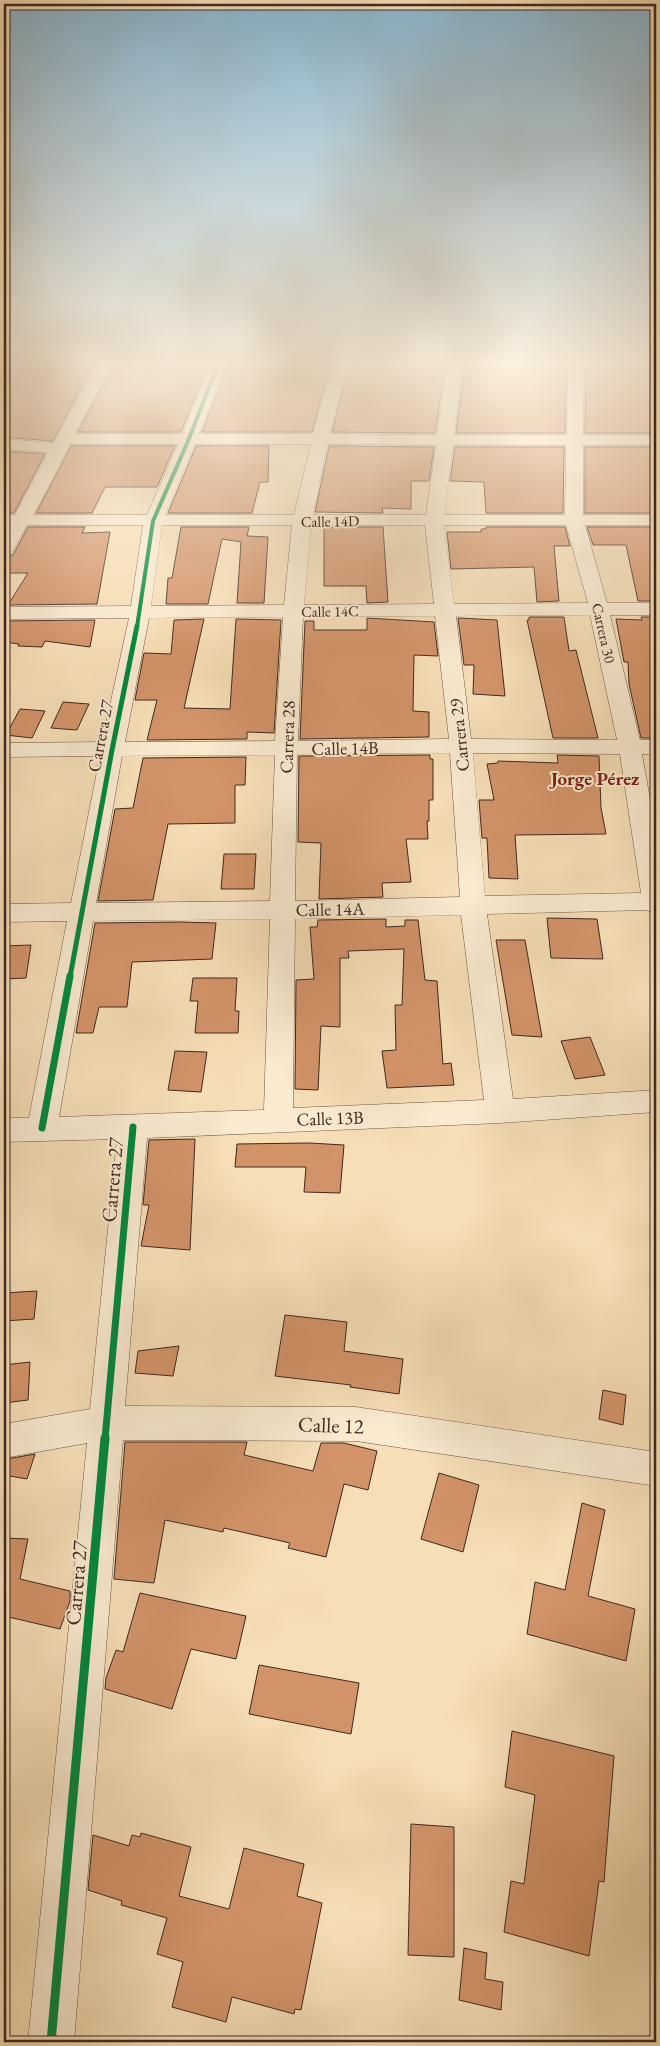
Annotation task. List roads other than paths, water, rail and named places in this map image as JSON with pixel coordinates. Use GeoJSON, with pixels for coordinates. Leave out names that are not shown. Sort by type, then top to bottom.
{"type":"FeatureCollection","features":[{"type":"Feature","properties":{"kind":"street"},"geometry":{"type":"LineString","coordinates":[[4,550],[13,520],[55,455]]}},
{"type":"Feature","properties":{"kind":"street","name":"Carrera 27"},"geometry":{"type":"LineString","coordinates":[[42,1128],[112,750],[140,613],[153,521],[182,455]]}},
{"type":"Feature","properties":{"kind":"street","name":"Carrera 28"},"geometry":{"type":"LineString","coordinates":[[278,1120],[286,748],[293,611],[302,521],[317,455]]}},
{"type":"Feature","properties":{"kind":"street","name":"Carrera 29"},"geometry":{"type":"LineString","coordinates":[[442,455],[434,520],[443,609],[461,746],[473,905],[500,1111]]}},
{"type":"Feature","properties":{"kind":"street","name":"Carrera 30"},"geometry":{"type":"LineString","coordinates":[[575,455],[574,520],[600,608],[630,747],[656,902]]}},
{"type":"Feature","properties":{"kind":"street","name":"Calle 14D"},"geometry":{"type":"LineString","coordinates":[[13,520],[656,520]]}},
{"type":"Feature","properties":{"kind":"street","name":"Calle 14C"},"geometry":{"type":"LineString","coordinates":[[4,613],[656,609]]}},
{"type":"Feature","properties":{"kind":"street","name":"Calle 14B"},"geometry":{"type":"LineString","coordinates":[[4,750],[461,746],[656,747]]}},
{"type":"Feature","properties":{"kind":"street","name":"Calle 14A"},"geometry":{"type":"LineString","coordinates":[[4,913],[283,910],[656,902]]}},
{"type":"Feature","properties":{"kind":"street","name":"Calle 13B"},"geometry":{"type":"LineString","coordinates":[[4,1130],[133,1127],[500,1111],[656,1101]]}},
{"type":"Feature","properties":{"kind":"street","name":"Carrera 27"},"geometry":{"type":"LineString","coordinates":[[51,2042],[133,1127]]}},
{"type":"Feature","properties":{"kind":"street","name":"Calle 12"},"geometry":{"type":"LineString","coordinates":[[4,1441],[107,1422],[356,1424],[656,1469]]}},
{"type":"Feature","properties":{"kind":"district","name":"Jorge Pérez"},"geometry":{"type":"Point","coordinates":[595,778]}}]}
